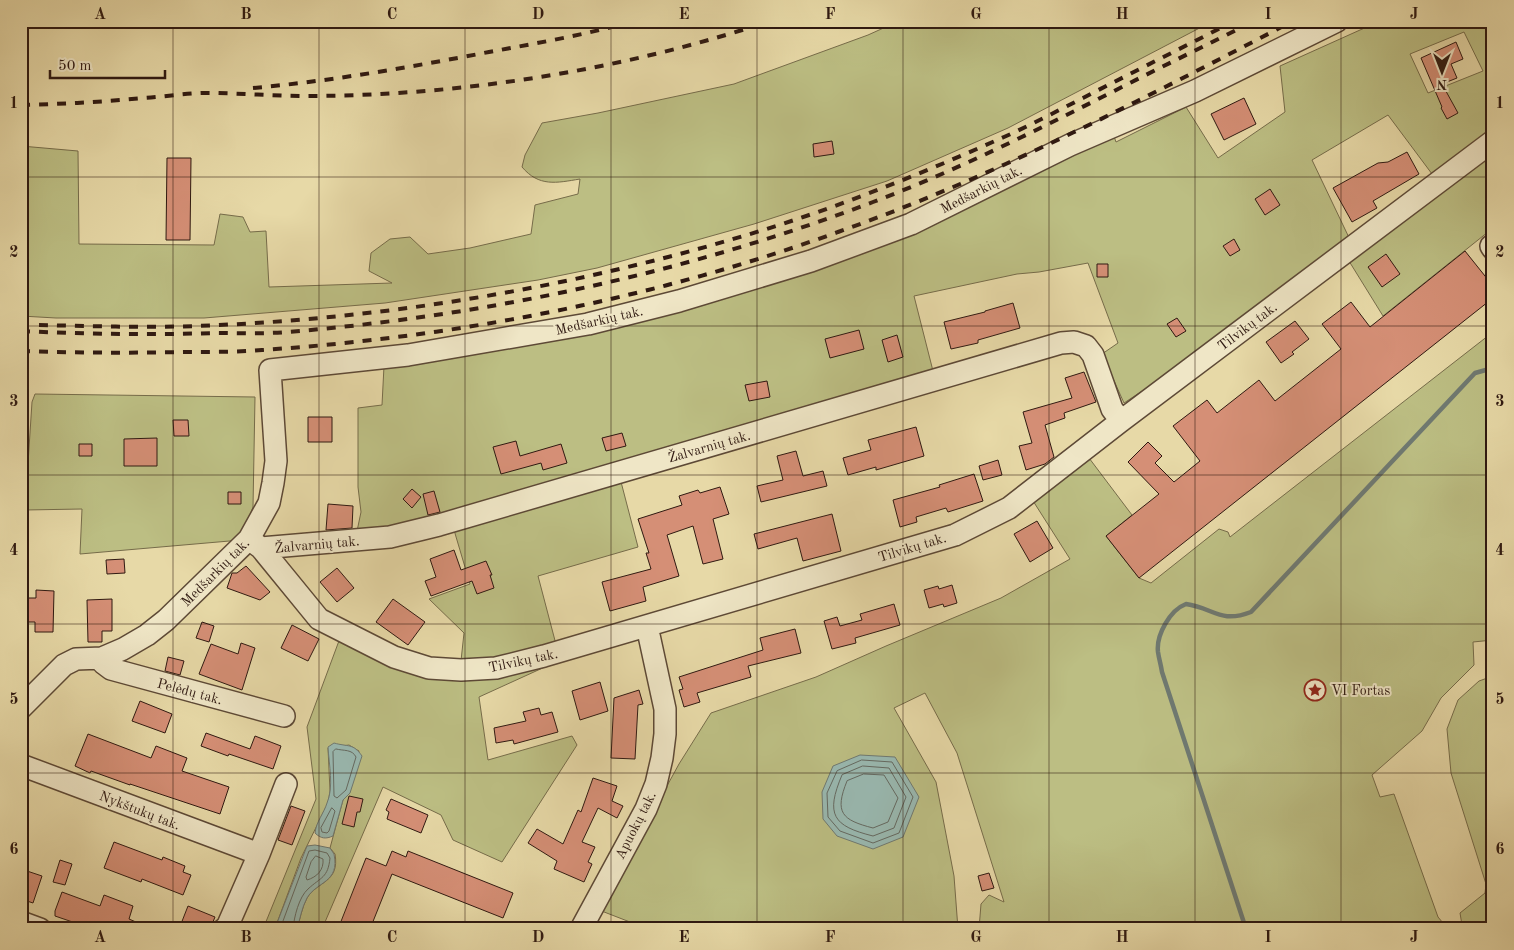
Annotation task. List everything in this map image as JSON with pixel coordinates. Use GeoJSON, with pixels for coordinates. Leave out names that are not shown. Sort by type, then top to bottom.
{"type":"FeatureCollection","features":[{"type":"Feature","properties":{"kind":"street","name":"Medšarkių tak."},"geometry":{"type":"LineString","coordinates":[[21,708],[64,665],[76,659],[102,658],[146,635],[255,544],[257,527],[269,503],[276,461],[270,370],[408,356],[588,324],[679,301],[811,261],[911,224],[1070,145],[1195,91],[1336,21]]}},
{"type":"Feature","properties":{"kind":"street","name":"Tilvikų tak."},"geometry":{"type":"LineString","coordinates":[[255,544],[319,619],[394,657],[429,668],[460,670],[496,668],[544,656],[955,535],[1009,508],[1121,421],[1493,141]]}},
{"type":"Feature","properties":{"kind":"street","name":"Žalvarnių tak."},"geometry":{"type":"LineString","coordinates":[[255,544],[390,537],[439,525],[1061,343],[1074,342],[1086,346],[1093,355],[1112,409],[1121,421]]}},
{"type":"Feature","properties":{"kind":"street","name":"Apuokų tak."},"geometry":{"type":"LineString","coordinates":[[581,929],[593,903],[646,809],[656,784],[660,766],[665,734],[665,709],[647,626]]}},
{"type":"Feature","properties":{"kind":"street","name":"Pelėdų tak."},"geometry":{"type":"LineString","coordinates":[[102,658],[103,663],[110,669],[284,716]]}},
{"type":"Feature","properties":{"kind":"street","name":"Nykštukų tak."},"geometry":{"type":"LineString","coordinates":[[21,765],[259,854]]}},
{"type":"Feature","properties":{"kind":"street"},"geometry":{"type":"LineString","coordinates":[[224,929],[259,854],[286,784]]}},
{"type":"Feature","properties":{"kind":"street"},"geometry":{"type":"LineString","coordinates":[[21,922],[40,929]]}},
{"type":"Feature","properties":{"kind":"green space"},"geometry":{"type":"Polygon","coordinates":[[[899,21],[1213,21],[1008,128],[887,181],[754,224],[597,268],[538,280],[385,303],[204,318],[56,318],[21,316],[21,146],[78,151],[79,244],[214,245],[220,214],[243,217],[250,232],[266,231],[269,287],[392,283],[369,271],[371,253],[390,239],[410,237],[428,254],[470,248],[531,234],[535,205],[578,194],[580,179],[563,182],[541,181],[522,167],[525,155],[542,123],[734,84],[868,35],[899,21]]]}},
{"type":"Feature","properties":{"kind":"green space"},"geometry":{"type":"Polygon","coordinates":[[[1380,21],[1493,21],[1493,228],[1383,316],[1344,253],[1295,290],[1124,403],[1102,354],[1118,343],[1088,263],[1017,274],[914,296],[933,371],[439,525],[356,536],[361,512],[358,487],[358,408],[382,405],[384,366],[668,312],[1112,131],[1116,142],[1186,107],[1218,158],[1285,112],[1280,66],[1380,21]],[[1464,32],[1410,54],[1428,93],[1483,71],[1464,32]],[[1388,115],[1312,160],[1353,246],[1438,182],[1388,115]]]}},
{"type":"Feature","properties":{"kind":"green space"},"geometry":{"type":"Polygon","coordinates":[[[1493,332],[1493,640],[1473,642],[1474,665],[1441,698],[1422,731],[1372,775],[1380,797],[1394,794],[1438,917],[1448,929],[979,929],[981,904],[989,895],[1004,902],[957,753],[925,693],[894,708],[936,782],[954,876],[958,929],[648,929],[599,910],[679,764],[711,713],[816,677],[1001,598],[1070,559],[1028,493],[1083,450],[1132,515],[1106,536],[1139,578],[1151,583],[1219,529],[1228,532],[1230,537],[1493,332]]]}},
{"type":"Feature","properties":{"kind":"green space"},"geometry":{"type":"Polygon","coordinates":[[[35,394],[255,397],[253,507],[241,540],[80,554],[82,509],[25,510],[32,402],[35,394]]]}},
{"type":"Feature","properties":{"kind":"green space"},"geometry":{"type":"Polygon","coordinates":[[[620,478],[638,547],[538,576],[558,652],[544,656],[547,666],[479,697],[488,760],[572,736],[577,745],[502,862],[453,840],[441,815],[383,787],[322,929],[297,929],[307,898],[334,871],[336,864],[335,854],[330,848],[343,800],[350,792],[359,751],[349,745],[328,748],[330,791],[328,803],[301,858],[277,923],[281,929],[263,929],[316,799],[307,727],[343,630],[460,670],[464,633],[429,599],[470,584],[454,530],[620,478]]]}},
{"type":"Feature","properties":{"kind":"green space"},"geometry":{"type":"Polygon","coordinates":[[[1493,676],[1493,929],[1460,929],[1462,925],[1460,913],[1485,893],[1486,884],[1451,773],[1447,729],[1458,700],[1479,681],[1493,676]]]}},
{"type":"Feature","properties":{"kind":"water"},"geometry":{"type":"Polygon","coordinates":[[[334,743],[353,747],[362,756],[350,793],[343,800],[333,836],[324,838],[315,833],[329,797],[328,747],[334,743]]]}},
{"type":"Feature","properties":{"kind":"water"},"geometry":{"type":"Polygon","coordinates":[[[860,755],[895,757],[919,797],[903,837],[873,849],[837,836],[823,819],[822,792],[833,766],[860,755]]]}},
{"type":"Feature","properties":{"kind":"water"},"geometry":{"type":"Polygon","coordinates":[[[315,845],[330,848],[334,854],[334,871],[307,898],[297,929],[281,929],[277,923],[307,846],[315,845]]]}},
{"type":"Feature","properties":{"kind":"building"},"geometry":{"type":"Polygon","coordinates":[[[1456,42],[1463,59],[1451,64],[1457,78],[1442,84],[1458,113],[1447,119],[1421,58],[1456,42]]]}},
{"type":"Feature","properties":{"kind":"building"},"geometry":{"type":"Polygon","coordinates":[[[1244,98],[1256,124],[1224,140],[1211,114],[1244,98]]]}},
{"type":"Feature","properties":{"kind":"building"},"geometry":{"type":"Polygon","coordinates":[[[832,141],[834,154],[814,157],[813,144],[832,141]]]}},
{"type":"Feature","properties":{"kind":"building"},"geometry":{"type":"Polygon","coordinates":[[[1407,152],[1419,174],[1373,201],[1377,208],[1352,222],[1333,188],[1378,163],[1388,162],[1407,152]]]}},
{"type":"Feature","properties":{"kind":"building"},"geometry":{"type":"Polygon","coordinates":[[[167,158],[191,158],[190,240],[166,240],[167,158]]]}},
{"type":"Feature","properties":{"kind":"building"},"geometry":{"type":"Polygon","coordinates":[[[1270,189],[1280,205],[1265,215],[1255,199],[1270,189]]]}},
{"type":"Feature","properties":{"kind":"building"},"geometry":{"type":"Polygon","coordinates":[[[1234,239],[1240,250],[1230,256],[1223,246],[1234,239]]]}},
{"type":"Feature","properties":{"kind":"building"},"geometry":{"type":"Polygon","coordinates":[[[1465,251],[1493,286],[1493,298],[1139,578],[1106,536],[1159,494],[1128,462],[1148,442],[1162,456],[1155,463],[1174,482],[1200,461],[1173,426],[1207,400],[1217,413],[1259,380],[1275,401],[1341,349],[1322,324],[1351,302],[1370,327],[1465,251]]]}},
{"type":"Feature","properties":{"kind":"building"},"geometry":{"type":"Polygon","coordinates":[[[1386,254],[1400,274],[1382,287],[1368,267],[1386,254]]]}},
{"type":"Feature","properties":{"kind":"building"},"geometry":{"type":"Polygon","coordinates":[[[1097,264],[1108,264],[1108,277],[1097,277],[1097,264]]]}},
{"type":"Feature","properties":{"kind":"building"},"geometry":{"type":"Polygon","coordinates":[[[1013,303],[1020,328],[978,340],[978,343],[951,349],[944,322],[1013,303]]]}},
{"type":"Feature","properties":{"kind":"building"},"geometry":{"type":"Polygon","coordinates":[[[1177,318],[1186,331],[1176,337],[1167,324],[1177,318]]]}},
{"type":"Feature","properties":{"kind":"building"},"geometry":{"type":"Polygon","coordinates":[[[1295,321],[1309,339],[1292,352],[1294,354],[1281,363],[1266,342],[1295,321]]]}},
{"type":"Feature","properties":{"kind":"building"},"geometry":{"type":"Polygon","coordinates":[[[859,330],[864,349],[830,358],[825,339],[859,330]]]}},
{"type":"Feature","properties":{"kind":"building"},"geometry":{"type":"Polygon","coordinates":[[[897,335],[903,357],[888,362],[882,340],[897,335]]]}},
{"type":"Feature","properties":{"kind":"building"},"geometry":{"type":"Polygon","coordinates":[[[1084,372],[1096,402],[1064,413],[1065,418],[1045,425],[1054,457],[1045,464],[1026,470],[1019,446],[1032,443],[1023,412],[1072,398],[1065,378],[1084,372]]]}},
{"type":"Feature","properties":{"kind":"building"},"geometry":{"type":"Polygon","coordinates":[[[767,381],[770,397],[749,401],[745,385],[767,381]]]}},
{"type":"Feature","properties":{"kind":"building"},"geometry":{"type":"Polygon","coordinates":[[[308,417],[332,417],[332,442],[308,442],[308,417]]]}},
{"type":"Feature","properties":{"kind":"building"},"geometry":{"type":"Polygon","coordinates":[[[173,420],[188,420],[189,436],[174,436],[173,420]]]}},
{"type":"Feature","properties":{"kind":"building"},"geometry":{"type":"Polygon","coordinates":[[[916,427],[924,456],[876,470],[876,467],[848,475],[843,458],[871,450],[868,440],[916,427]]]}},
{"type":"Feature","properties":{"kind":"building"},"geometry":{"type":"Polygon","coordinates":[[[622,433],[626,446],[606,451],[602,438],[622,433]]]}},
{"type":"Feature","properties":{"kind":"building"},"geometry":{"type":"Polygon","coordinates":[[[157,438],[157,466],[124,466],[124,439],[157,438]]]}},
{"type":"Feature","properties":{"kind":"building"},"geometry":{"type":"Polygon","coordinates":[[[516,441],[520,456],[561,444],[567,463],[543,470],[541,463],[501,474],[493,447],[516,441]]]}},
{"type":"Feature","properties":{"kind":"building"},"geometry":{"type":"Polygon","coordinates":[[[79,444],[92,444],[92,456],[79,456],[79,444]]]}},
{"type":"Feature","properties":{"kind":"building"},"geometry":{"type":"Polygon","coordinates":[[[796,451],[803,476],[823,471],[827,486],[761,502],[757,486],[783,480],[777,456],[796,451]]]}},
{"type":"Feature","properties":{"kind":"building"},"geometry":{"type":"Polygon","coordinates":[[[998,460],[1002,475],[983,480],[979,466],[998,460]]]}},
{"type":"Feature","properties":{"kind":"building"},"geometry":{"type":"Polygon","coordinates":[[[974,474],[983,501],[948,512],[946,508],[916,517],[917,522],[900,527],[893,500],[940,487],[939,485],[974,474]]]}},
{"type":"Feature","properties":{"kind":"building"},"geometry":{"type":"Polygon","coordinates":[[[720,487],[729,514],[713,519],[723,559],[703,564],[693,526],[667,535],[679,576],[643,587],[646,601],[610,611],[602,582],[651,569],[646,553],[649,553],[638,519],[682,505],[679,496],[698,490],[700,493],[720,487]]]}},
{"type":"Feature","properties":{"kind":"building"},"geometry":{"type":"Polygon","coordinates":[[[412,489],[421,497],[412,508],[403,499],[412,489]]]}},
{"type":"Feature","properties":{"kind":"building"},"geometry":{"type":"Polygon","coordinates":[[[434,491],[440,512],[428,515],[423,494],[434,491]]]}},
{"type":"Feature","properties":{"kind":"building"},"geometry":{"type":"Polygon","coordinates":[[[228,492],[241,492],[241,504],[228,504],[228,492]]]}},
{"type":"Feature","properties":{"kind":"building"},"geometry":{"type":"Polygon","coordinates":[[[328,504],[353,506],[352,528],[326,530],[328,504]]]}},
{"type":"Feature","properties":{"kind":"building"},"geometry":{"type":"Polygon","coordinates":[[[832,514],[841,551],[803,561],[797,538],[758,549],[754,534],[832,514]]]}},
{"type":"Feature","properties":{"kind":"building"},"geometry":{"type":"Polygon","coordinates":[[[1037,521],[1053,548],[1030,562],[1014,534],[1037,521]]]}},
{"type":"Feature","properties":{"kind":"building"},"geometry":{"type":"Polygon","coordinates":[[[454,550],[461,570],[486,561],[492,575],[490,575],[494,588],[477,594],[472,581],[431,596],[425,581],[436,577],[430,559],[454,550]]]}},
{"type":"Feature","properties":{"kind":"building"},"geometry":{"type":"Polygon","coordinates":[[[124,559],[125,573],[107,574],[106,560],[124,559]]]}},
{"type":"Feature","properties":{"kind":"building"},"geometry":{"type":"Polygon","coordinates":[[[246,566],[270,592],[260,600],[227,588],[232,573],[237,573],[246,566]]]}},
{"type":"Feature","properties":{"kind":"building"},"geometry":{"type":"Polygon","coordinates":[[[337,568],[354,588],[337,602],[320,582],[337,568]]]}},
{"type":"Feature","properties":{"kind":"building"},"geometry":{"type":"Polygon","coordinates":[[[952,585],[957,603],[944,607],[943,604],[929,608],[924,590],[938,586],[939,589],[952,585]]]}},
{"type":"Feature","properties":{"kind":"building"},"geometry":{"type":"Polygon","coordinates":[[[36,590],[54,591],[53,632],[35,632],[35,622],[21,622],[21,598],[36,598],[36,590]]]}},
{"type":"Feature","properties":{"kind":"building"},"geometry":{"type":"Polygon","coordinates":[[[112,599],[112,631],[102,631],[102,642],[88,642],[87,600],[112,599]]]}},
{"type":"Feature","properties":{"kind":"building"},"geometry":{"type":"Polygon","coordinates":[[[393,599],[425,622],[408,645],[376,622],[393,599]]]}},
{"type":"Feature","properties":{"kind":"building"},"geometry":{"type":"Polygon","coordinates":[[[894,604],[900,625],[855,638],[856,643],[832,649],[824,621],[837,617],[840,626],[862,620],[860,614],[894,604]]]}},
{"type":"Feature","properties":{"kind":"building"},"geometry":{"type":"Polygon","coordinates":[[[202,622],[214,626],[209,642],[196,638],[202,622]]]}},
{"type":"Feature","properties":{"kind":"building"},"geometry":{"type":"Polygon","coordinates":[[[292,625],[319,639],[308,661],[281,648],[292,625]]]}},
{"type":"Feature","properties":{"kind":"building"},"geometry":{"type":"Polygon","coordinates":[[[795,629],[801,653],[748,666],[751,677],[697,693],[700,702],[684,707],[679,690],[683,689],[679,677],[763,650],[760,638],[795,629]]]}},
{"type":"Feature","properties":{"kind":"building"},"geometry":{"type":"Polygon","coordinates":[[[241,643],[255,648],[242,690],[199,674],[211,644],[238,654],[241,643]]]}},
{"type":"Feature","properties":{"kind":"building"},"geometry":{"type":"Polygon","coordinates":[[[168,657],[184,661],[180,675],[165,671],[168,657]]]}},
{"type":"Feature","properties":{"kind":"building"},"geometry":{"type":"Polygon","coordinates":[[[600,682],[608,711],[580,720],[572,691],[600,682]]]}},
{"type":"Feature","properties":{"kind":"building"},"geometry":{"type":"Polygon","coordinates":[[[639,690],[643,704],[638,705],[635,759],[611,758],[614,698],[639,690]]]}},
{"type":"Feature","properties":{"kind":"building"},"geometry":{"type":"Polygon","coordinates":[[[140,701],[172,714],[165,733],[132,721],[140,701]]]}},
{"type":"Feature","properties":{"kind":"building"},"geometry":{"type":"Polygon","coordinates":[[[539,708],[541,715],[552,712],[558,732],[514,744],[513,740],[496,743],[494,728],[526,721],[523,712],[539,708]]]}},
{"type":"Feature","properties":{"kind":"building"},"geometry":{"type":"Polygon","coordinates":[[[206,733],[250,749],[255,736],[281,746],[273,769],[201,746],[206,733]]]}},
{"type":"Feature","properties":{"kind":"building"},"geometry":{"type":"Polygon","coordinates":[[[88,734],[151,758],[156,746],[187,758],[182,771],[229,787],[220,814],[91,771],[90,773],[75,766],[88,734]]]}},
{"type":"Feature","properties":{"kind":"building"},"geometry":{"type":"Polygon","coordinates":[[[593,778],[617,786],[612,801],[623,806],[617,818],[598,808],[582,842],[595,847],[588,862],[592,864],[584,882],[554,869],[557,861],[528,843],[537,829],[563,844],[578,810],[581,812],[593,778]]]}},
{"type":"Feature","properties":{"kind":"building"},"geometry":{"type":"Polygon","coordinates":[[[349,796],[363,799],[360,812],[357,812],[354,827],[342,824],[349,796]]]}},
{"type":"Feature","properties":{"kind":"building"},"geometry":{"type":"Polygon","coordinates":[[[391,799],[428,815],[421,833],[387,819],[389,812],[386,810],[391,799]]]}},
{"type":"Feature","properties":{"kind":"building"},"geometry":{"type":"Polygon","coordinates":[[[291,806],[305,811],[292,845],[278,840],[291,806]]]}},
{"type":"Feature","properties":{"kind":"building"},"geometry":{"type":"Polygon","coordinates":[[[114,842],[162,860],[163,857],[185,866],[183,872],[191,875],[183,895],[142,879],[141,882],[104,868],[114,842]]]}},
{"type":"Feature","properties":{"kind":"building"},"geometry":{"type":"Polygon","coordinates":[[[392,851],[406,857],[408,851],[513,893],[503,918],[392,874],[370,929],[338,929],[366,858],[386,866],[392,851]]]}},
{"type":"Feature","properties":{"kind":"building"},"geometry":{"type":"Polygon","coordinates":[[[60,860],[72,864],[65,885],[53,882],[60,860]]]}},
{"type":"Feature","properties":{"kind":"building"},"geometry":{"type":"Polygon","coordinates":[[[21,869],[42,876],[33,903],[21,899],[21,869]]]}},
{"type":"Feature","properties":{"kind":"building"},"geometry":{"type":"Polygon","coordinates":[[[989,873],[994,888],[982,891],[978,876],[989,873]]]}},
{"type":"Feature","properties":{"kind":"building"},"geometry":{"type":"Polygon","coordinates":[[[62,892],[100,906],[104,895],[133,906],[129,919],[152,929],[93,929],[55,916],[62,892]]]}},
{"type":"Feature","properties":{"kind":"building"},"geometry":{"type":"Polygon","coordinates":[[[188,906],[215,917],[210,929],[179,929],[188,906]]]}},
{"type":"Feature","properties":{"kind":"waterway"},"geometry":{"type":"LineString","coordinates":[[1246,929],[1162,672],[1158,645],[1165,624],[1180,607],[1186,604],[1224,616],[1251,612],[1475,373],[1493,368]]}},
{"type":"Feature","properties":{"kind":"railway"},"geometry":{"type":"LineString","coordinates":[[253,88],[342,77],[430,63],[561,38],[633,21]]}},
{"type":"Feature","properties":{"kind":"railway"},"geometry":{"type":"LineString","coordinates":[[21,105],[97,102],[199,93],[306,96],[364,95],[482,85],[600,66],[658,53],[770,21]]}},
{"type":"Feature","properties":{"kind":"railway"},"geometry":{"type":"LineString","coordinates":[[39,325],[196,326],[343,316],[489,296],[634,266],[776,226],[863,196],[920,173],[1024,128],[1234,21]]}},
{"type":"Feature","properties":{"kind":"railway"},"geometry":{"type":"LineString","coordinates":[[21,331],[143,334],[260,333],[362,325],[511,303],[658,270],[731,250],[905,190],[1029,134],[1254,21]]}},
{"type":"Feature","properties":{"kind":"railway"},"geometry":{"type":"LineString","coordinates":[[21,351],[105,353],[253,351],[409,336],[482,325],[554,311],[698,277],[838,232],[955,186],[1126,107],[1293,21]]}},
{"type":"Feature","properties":{"kind":"place","name":"VI Fortas"},"geometry":{"type":"Point","coordinates":[1315,690]}}]}
